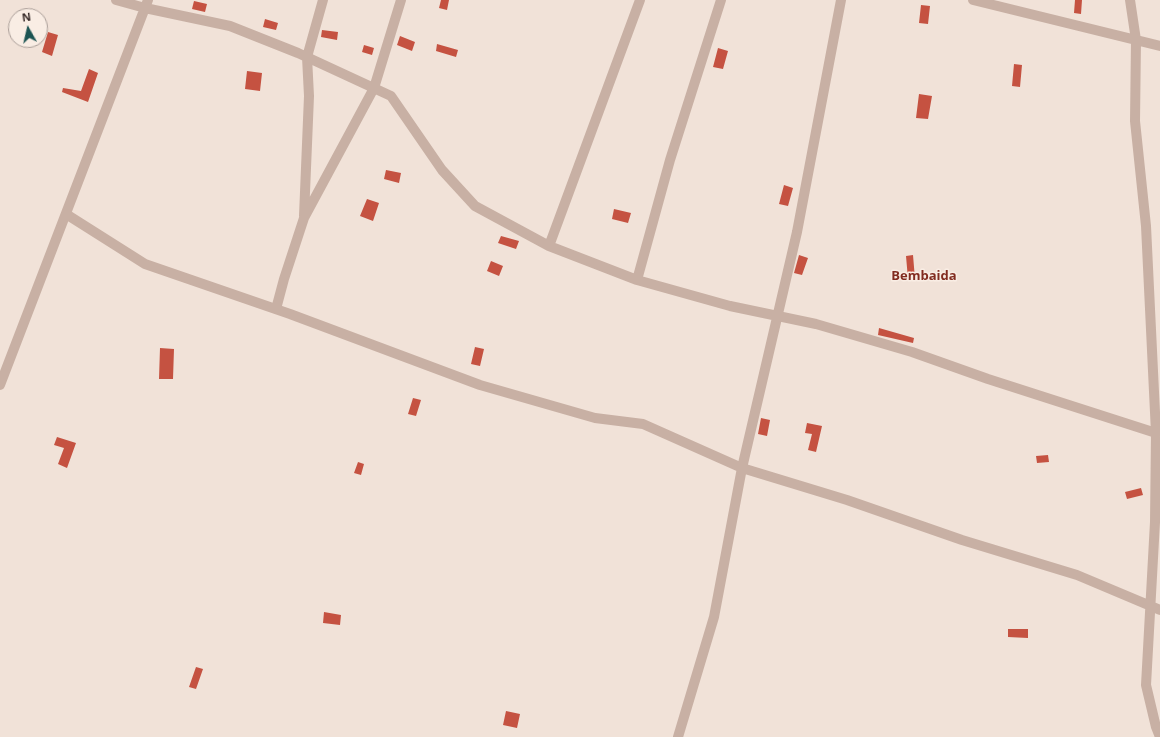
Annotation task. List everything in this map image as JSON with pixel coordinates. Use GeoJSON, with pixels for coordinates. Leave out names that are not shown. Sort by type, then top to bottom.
{"type":"FeatureCollection","features":[{"type":"Feature","properties":{"kind":"street"},"geometry":{"type":"LineString","coordinates":[[116,0],[146,4],[230,26],[307,57],[390,96],[442,170],[475,206],[549,246],[637,280],[730,306],[816,324],[912,352],[1002,384],[1156,433]]}},
{"type":"Feature","properties":{"kind":"street"},"geometry":{"type":"LineString","coordinates":[[304,218],[309,96],[307,57],[323,0]]}},
{"type":"Feature","properties":{"kind":"street"},"geometry":{"type":"LineString","coordinates":[[276,309],[304,218],[374,88],[401,0]]}},
{"type":"Feature","properties":{"kind":"street"},"geometry":{"type":"LineString","coordinates":[[549,246],[640,0]]}},
{"type":"Feature","properties":{"kind":"street"},"geometry":{"type":"LineString","coordinates":[[637,280],[670,160],[721,0]]}},
{"type":"Feature","properties":{"kind":"street"},"geometry":{"type":"LineString","coordinates":[[678,737],[714,617],[742,468],[797,232],[841,0]]}},
{"type":"Feature","properties":{"kind":"street"},"geometry":{"type":"LineString","coordinates":[[973,0],[1160,46]]}},
{"type":"Feature","properties":{"kind":"street"},"geometry":{"type":"LineString","coordinates":[[1130,0],[1136,40],[1135,121],[1146,226],[1156,433],[1155,608],[1146,685],[1156,727],[1160,737]]}},
{"type":"Feature","properties":{"kind":"street"},"geometry":{"type":"LineString","coordinates":[[0,385],[146,4]]}},
{"type":"Feature","properties":{"kind":"street"},"geometry":{"type":"LineString","coordinates":[[66,214],[145,264],[276,309],[480,384],[595,418],[643,424],[742,468],[847,500],[962,540],[1077,575],[1155,608]]}},
{"type":"Feature","properties":{"kind":"building"},"geometry":{"type":"Polygon","coordinates":[[[441,0],[449,0],[447,10],[439,8],[441,0]]]}},
{"type":"Feature","properties":{"kind":"building"},"geometry":{"type":"Polygon","coordinates":[[[1075,0],[1082,0],[1081,14],[1074,13],[1075,0]]]}},
{"type":"Feature","properties":{"kind":"building"},"geometry":{"type":"Polygon","coordinates":[[[194,1],[207,4],[205,12],[192,9],[194,1]]]}},
{"type":"Feature","properties":{"kind":"building"},"geometry":{"type":"Polygon","coordinates":[[[921,5],[930,6],[928,24],[919,23],[921,5]]]}},
{"type":"Feature","properties":{"kind":"building"},"geometry":{"type":"Polygon","coordinates":[[[265,19],[278,23],[276,30],[263,27],[265,19]]]}},
{"type":"Feature","properties":{"kind":"building"},"geometry":{"type":"Polygon","coordinates":[[[322,30],[338,32],[337,40],[321,37],[322,30]]]}},
{"type":"Feature","properties":{"kind":"building"},"geometry":{"type":"Polygon","coordinates":[[[48,32],[58,35],[52,56],[42,52],[43,48],[48,48],[48,32]]]}},
{"type":"Feature","properties":{"kind":"building"},"geometry":{"type":"Polygon","coordinates":[[[400,36],[415,42],[412,51],[397,45],[400,36]]]}},
{"type":"Feature","properties":{"kind":"building"},"geometry":{"type":"Polygon","coordinates":[[[437,44],[458,50],[456,57],[436,51],[437,44]]]}},
{"type":"Feature","properties":{"kind":"building"},"geometry":{"type":"Polygon","coordinates":[[[364,45],[374,48],[372,55],[362,52],[364,45]]]}},
{"type":"Feature","properties":{"kind":"building"},"geometry":{"type":"Polygon","coordinates":[[[718,48],[728,51],[723,69],[713,67],[718,48]]]}},
{"type":"Feature","properties":{"kind":"building"},"geometry":{"type":"Polygon","coordinates":[[[1014,64],[1022,65],[1020,87],[1012,86],[1014,64]]]}},
{"type":"Feature","properties":{"kind":"building"},"geometry":{"type":"Polygon","coordinates":[[[89,69],[98,73],[88,102],[62,92],[63,88],[81,91],[89,69]]]}},
{"type":"Feature","properties":{"kind":"building"},"geometry":{"type":"Polygon","coordinates":[[[247,71],[262,73],[260,91],[245,89],[247,71]]]}},
{"type":"Feature","properties":{"kind":"building"},"geometry":{"type":"Polygon","coordinates":[[[919,94],[932,96],[928,119],[916,118],[919,94]]]}},
{"type":"Feature","properties":{"kind":"building"},"geometry":{"type":"Polygon","coordinates":[[[386,170],[401,173],[399,183],[384,179],[386,170]]]}},
{"type":"Feature","properties":{"kind":"building"},"geometry":{"type":"Polygon","coordinates":[[[784,185],[793,188],[788,206],[779,204],[784,185]]]}},
{"type":"Feature","properties":{"kind":"building"},"geometry":{"type":"Polygon","coordinates":[[[367,199],[379,203],[373,221],[360,216],[367,199]]]}},
{"type":"Feature","properties":{"kind":"building"},"geometry":{"type":"Polygon","coordinates":[[[614,209],[631,213],[628,223],[612,219],[614,209]]]}},
{"type":"Feature","properties":{"kind":"building"},"geometry":{"type":"Polygon","coordinates":[[[501,236],[519,241],[516,249],[498,243],[501,236]]]}},
{"type":"Feature","properties":{"kind":"building"},"geometry":{"type":"Polygon","coordinates":[[[799,255],[808,258],[802,275],[794,273],[799,255]]]}},
{"type":"Feature","properties":{"kind":"building"},"geometry":{"type":"Polygon","coordinates":[[[913,255],[915,279],[908,279],[906,256],[913,255]]]}},
{"type":"Feature","properties":{"kind":"building"},"geometry":{"type":"Polygon","coordinates":[[[491,261],[503,266],[499,276],[487,271],[491,261]]]}},
{"type":"Feature","properties":{"kind":"building"},"geometry":{"type":"Polygon","coordinates":[[[879,328],[914,338],[913,343],[878,335],[879,328]]]}},
{"type":"Feature","properties":{"kind":"building"},"geometry":{"type":"Polygon","coordinates":[[[475,347],[484,349],[480,366],[471,364],[475,347]]]}},
{"type":"Feature","properties":{"kind":"building"},"geometry":{"type":"Polygon","coordinates":[[[160,348],[174,349],[173,379],[159,379],[160,348]]]}},
{"type":"Feature","properties":{"kind":"building"},"geometry":{"type":"Polygon","coordinates":[[[413,398],[421,400],[416,416],[408,414],[413,398]]]}},
{"type":"Feature","properties":{"kind":"building"},"geometry":{"type":"Polygon","coordinates":[[[761,418],[770,420],[767,436],[758,434],[761,418]]]}},
{"type":"Feature","properties":{"kind":"building"},"geometry":{"type":"Polygon","coordinates":[[[807,423],[822,426],[816,452],[808,450],[812,434],[805,433],[807,423]]]}},
{"type":"Feature","properties":{"kind":"building"},"geometry":{"type":"Polygon","coordinates":[[[57,437],[76,443],[67,468],[58,464],[64,448],[54,445],[57,437]]]}},
{"type":"Feature","properties":{"kind":"building"},"geometry":{"type":"Polygon","coordinates":[[[1048,455],[1049,462],[1037,463],[1036,456],[1048,455]]]}},
{"type":"Feature","properties":{"kind":"building"},"geometry":{"type":"Polygon","coordinates":[[[358,462],[364,464],[361,475],[354,473],[358,462]]]}},
{"type":"Feature","properties":{"kind":"building"},"geometry":{"type":"Polygon","coordinates":[[[1141,488],[1143,495],[1127,499],[1125,492],[1141,488]]]}},
{"type":"Feature","properties":{"kind":"building"},"geometry":{"type":"Polygon","coordinates":[[[324,612],[341,615],[340,625],[323,623],[324,612]]]}},
{"type":"Feature","properties":{"kind":"building"},"geometry":{"type":"Polygon","coordinates":[[[1008,629],[1028,629],[1028,638],[1008,637],[1008,629]]]}},
{"type":"Feature","properties":{"kind":"building"},"geometry":{"type":"Polygon","coordinates":[[[196,667],[203,669],[196,689],[189,687],[196,667]]]}},
{"type":"Feature","properties":{"kind":"building"},"geometry":{"type":"Polygon","coordinates":[[[506,711],[520,714],[517,728],[503,725],[506,711]]]}},
{"type":"Feature","properties":{"kind":"district","name":"Bembaida"},"geometry":{"type":"Point","coordinates":[924,276]}}]}
